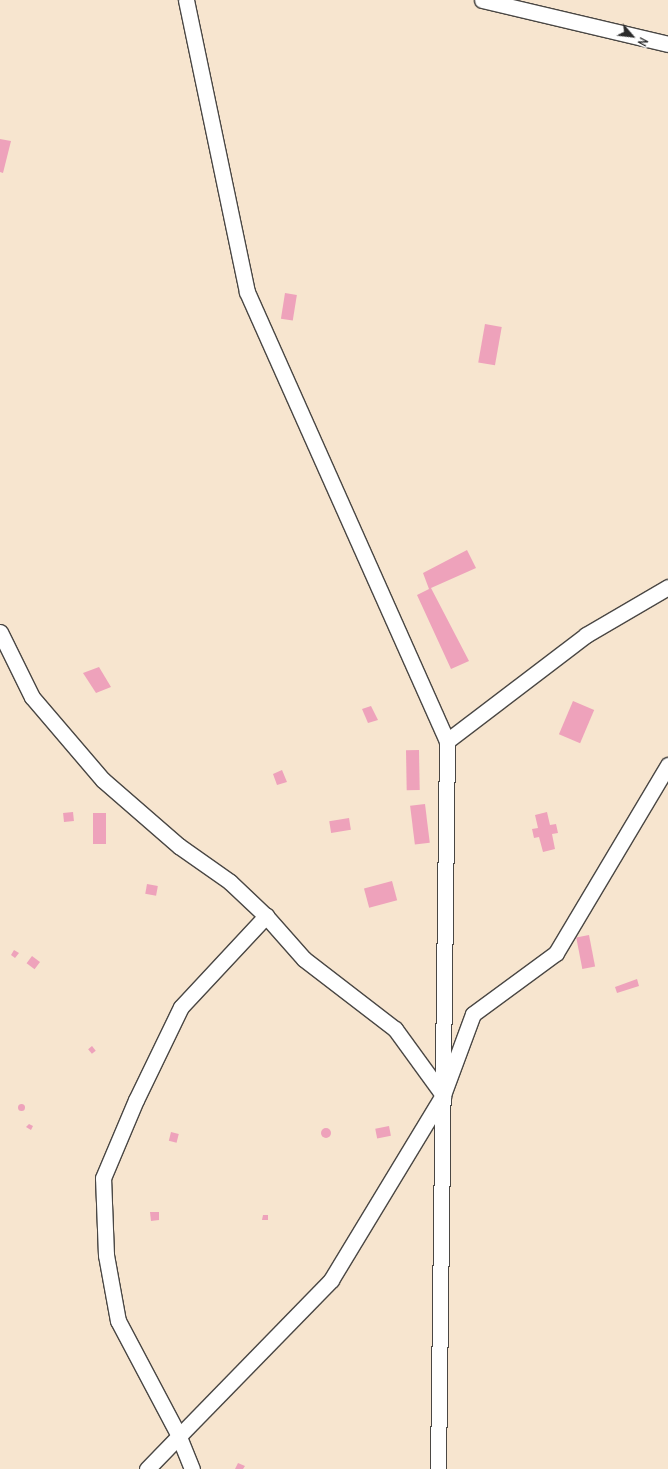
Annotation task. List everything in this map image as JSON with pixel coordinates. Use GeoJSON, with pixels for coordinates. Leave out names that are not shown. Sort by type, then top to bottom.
{"type":"FeatureCollection","features":[{"type":"Feature","properties":{"kind":"street"},"geometry":{"type":"LineString","coordinates":[[186,0],[247,292],[447,741],[438,1469]]}},
{"type":"Feature","properties":{"kind":"street"},"geometry":{"type":"LineString","coordinates":[[486,0],[668,44]]}},
{"type":"Feature","properties":{"kind":"street"},"geometry":{"type":"LineString","coordinates":[[447,741],[586,635],[668,587]]}},
{"type":"Feature","properties":{"kind":"street"},"geometry":{"type":"LineString","coordinates":[[0,632],[32,697],[103,780],[179,846],[230,882],[266,916],[304,959],[396,1029],[443,1095]]}},
{"type":"Feature","properties":{"kind":"street"},"geometry":{"type":"LineString","coordinates":[[147,1469],[331,1280],[443,1095],[473,1014],[556,953],[668,765]]}},
{"type":"Feature","properties":{"kind":"street"},"geometry":{"type":"LineString","coordinates":[[192,1469],[179,1436],[118,1321],[106,1255],[103,1178],[136,1100],[181,1007],[266,916]]}},
{"type":"Feature","properties":{"kind":"building"},"geometry":{"type":"Polygon","coordinates":[[[0,139],[11,141],[3,173],[0,172],[0,139]]]}},
{"type":"Feature","properties":{"kind":"building"},"geometry":{"type":"Polygon","coordinates":[[[285,293],[297,295],[293,321],[281,319],[285,293]]]}},
{"type":"Feature","properties":{"kind":"building"},"geometry":{"type":"Polygon","coordinates":[[[485,324],[502,327],[495,365],[478,362],[485,324]]]}},
{"type":"Feature","properties":{"kind":"building"},"geometry":{"type":"Polygon","coordinates":[[[467,550],[476,568],[431,588],[469,661],[451,669],[417,595],[429,589],[423,573],[467,550]]]}},
{"type":"Feature","properties":{"kind":"building"},"geometry":{"type":"Polygon","coordinates":[[[99,667],[111,687],[96,693],[83,673],[99,667]]]}},
{"type":"Feature","properties":{"kind":"building"},"geometry":{"type":"Polygon","coordinates":[[[573,701],[594,710],[580,743],[559,734],[573,701]]]}},
{"type":"Feature","properties":{"kind":"building"},"geometry":{"type":"Polygon","coordinates":[[[371,706],[378,720],[368,723],[362,709],[371,706]]]}},
{"type":"Feature","properties":{"kind":"building"},"geometry":{"type":"Polygon","coordinates":[[[406,750],[419,750],[420,790],[407,790],[406,750]]]}},
{"type":"Feature","properties":{"kind":"building"},"geometry":{"type":"Polygon","coordinates":[[[282,770],[287,782],[277,785],[273,774],[282,770]]]}},
{"type":"Feature","properties":{"kind":"building"},"geometry":{"type":"Polygon","coordinates":[[[425,804],[430,843],[415,845],[410,806],[425,804]]]}},
{"type":"Feature","properties":{"kind":"building"},"geometry":{"type":"Polygon","coordinates":[[[73,812],[74,821],[64,822],[63,813],[73,812]]]}},
{"type":"Feature","properties":{"kind":"building"},"geometry":{"type":"Polygon","coordinates":[[[547,812],[550,825],[556,824],[558,833],[552,834],[555,849],[543,852],[539,837],[534,838],[532,829],[538,828],[535,815],[547,812]]]}},
{"type":"Feature","properties":{"kind":"building"},"geometry":{"type":"Polygon","coordinates":[[[93,813],[106,813],[106,844],[93,844],[93,813]]]}},
{"type":"Feature","properties":{"kind":"building"},"geometry":{"type":"Polygon","coordinates":[[[349,818],[351,830],[331,833],[329,821],[349,818]]]}},
{"type":"Feature","properties":{"kind":"building"},"geometry":{"type":"Polygon","coordinates":[[[392,881],[397,900],[369,908],[364,889],[392,881]]]}},
{"type":"Feature","properties":{"kind":"building"},"geometry":{"type":"Polygon","coordinates":[[[147,884],[158,886],[156,896],[145,894],[147,884]]]}},
{"type":"Feature","properties":{"kind":"building"},"geometry":{"type":"Polygon","coordinates":[[[589,935],[595,966],[582,969],[576,937],[589,935]]]}},
{"type":"Feature","properties":{"kind":"building"},"geometry":{"type":"Polygon","coordinates":[[[14,950],[19,953],[15,958],[11,955],[14,950]]]}},
{"type":"Feature","properties":{"kind":"building"},"geometry":{"type":"Polygon","coordinates":[[[32,956],[40,962],[35,969],[27,963],[32,956]]]}},
{"type":"Feature","properties":{"kind":"building"},"geometry":{"type":"Polygon","coordinates":[[[637,979],[639,986],[617,993],[615,987],[637,979]]]}},
{"type":"Feature","properties":{"kind":"building"},"geometry":{"type":"Polygon","coordinates":[[[92,1046],[96,1051],[92,1054],[88,1049],[92,1046]]]}},
{"type":"Feature","properties":{"kind":"building"},"geometry":{"type":"Polygon","coordinates":[[[21,1103],[24,1104],[24,1110],[21,1111],[18,1110],[17,1107],[18,1104],[21,1103]]]}},
{"type":"Feature","properties":{"kind":"building"},"geometry":{"type":"Polygon","coordinates":[[[29,1124],[33,1126],[31,1130],[26,1127],[29,1124]]]}},
{"type":"Feature","properties":{"kind":"building"},"geometry":{"type":"Polygon","coordinates":[[[389,1126],[391,1136],[377,1138],[375,1129],[389,1126]]]}},
{"type":"Feature","properties":{"kind":"building"},"geometry":{"type":"Polygon","coordinates":[[[324,1128],[328,1128],[330,1129],[330,1137],[324,1138],[321,1135],[321,1131],[324,1128]]]}},
{"type":"Feature","properties":{"kind":"building"},"geometry":{"type":"Polygon","coordinates":[[[171,1132],[179,1134],[177,1143],[169,1141],[171,1132]]]}},
{"type":"Feature","properties":{"kind":"building"},"geometry":{"type":"Polygon","coordinates":[[[150,1212],[159,1212],[159,1220],[151,1221],[150,1212]]]}},
{"type":"Feature","properties":{"kind":"building"},"geometry":{"type":"Polygon","coordinates":[[[263,1215],[268,1215],[268,1220],[262,1220],[263,1215]]]}},
{"type":"Feature","properties":{"kind":"building"},"geometry":{"type":"Polygon","coordinates":[[[238,1463],[245,1466],[243,1469],[235,1469],[238,1463]]]}}]}
